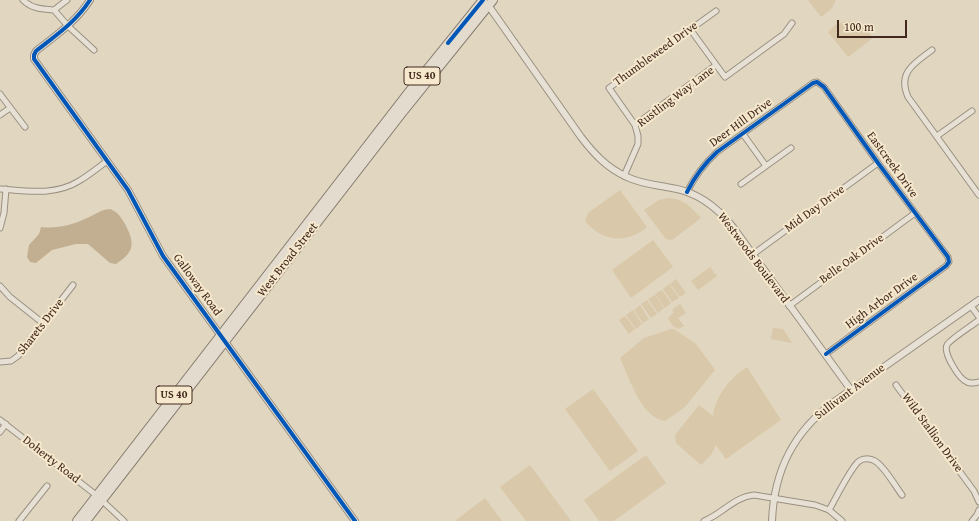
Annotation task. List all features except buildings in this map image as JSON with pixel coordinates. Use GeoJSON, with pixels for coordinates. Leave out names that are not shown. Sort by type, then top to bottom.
{"type":"FeatureCollection","features":[{"type":"Feature","properties":{"kind":"main road","name":"West Broad Street"},"geometry":{"type":"LineString","coordinates":[[77,521],[99,498],[488,2]]}},
{"type":"Feature","properties":{"kind":"main road","name":"West Broad Street"},"geometry":{"type":"LineString","coordinates":[[86,521],[99,498]]}},
{"type":"Feature","properties":{"kind":"street"},"geometry":{"type":"LineString","coordinates":[[23,0],[26,4],[36,8],[54,10],[68,26],[94,50]]}},
{"type":"Feature","properties":{"kind":"street"},"geometry":{"type":"LineString","coordinates":[[54,10],[66,0]]}},
{"type":"Feature","properties":{"kind":"street"},"geometry":{"type":"LineString","coordinates":[[68,26],[90,0]]}},
{"type":"Feature","properties":{"kind":"street","name":"Westwoods Boulevard"},"geometry":{"type":"LineString","coordinates":[[488,2],[587,146],[603,163],[624,176],[647,184],[687,192],[708,202],[721,213],[733,227],[789,306],[852,390]]}},
{"type":"Feature","properties":{"kind":"street","name":"Thumbleweed Drive"},"geometry":{"type":"LineString","coordinates":[[635,125],[609,90],[609,87],[716,11]]}},
{"type":"Feature","properties":{"kind":"street","name":"Rustling Way Lane"},"geometry":{"type":"LineString","coordinates":[[624,176],[638,144],[638,136],[635,125],[716,65],[725,77],[784,34],[792,23]]}},
{"type":"Feature","properties":{"kind":"street","name":"Galloway Road"},"geometry":{"type":"LineString","coordinates":[[68,26],[36,51],[34,59],[128,190],[163,256],[355,521]]}},
{"type":"Feature","properties":{"kind":"street"},"geometry":{"type":"LineString","coordinates":[[690,30],[716,65]]}},
{"type":"Feature","properties":{"kind":"street"},"geometry":{"type":"LineString","coordinates":[[932,50],[907,71],[904,84],[908,97],[979,195]]}},
{"type":"Feature","properties":{"kind":"street","name":"Deer Hill Drive"},"geometry":{"type":"LineString","coordinates":[[687,192],[695,176],[707,161],[807,87],[817,82]]}},
{"type":"Feature","properties":{"kind":"street","name":"Eastcreek Drive"},"geometry":{"type":"LineString","coordinates":[[817,82],[824,87],[948,257],[949,262]]}},
{"type":"Feature","properties":{"kind":"street"},"geometry":{"type":"LineString","coordinates":[[0,94],[24,128]]}},
{"type":"Feature","properties":{"kind":"street"},"geometry":{"type":"LineString","coordinates":[[0,115],[10,108]]}},
{"type":"Feature","properties":{"kind":"street"},"geometry":{"type":"LineString","coordinates":[[937,136],[972,111]]}},
{"type":"Feature","properties":{"kind":"street"},"geometry":{"type":"LineString","coordinates":[[742,134],[766,166]]}},
{"type":"Feature","properties":{"kind":"street"},"geometry":{"type":"LineString","coordinates":[[741,184],[791,148]]}},
{"type":"Feature","properties":{"kind":"street"},"geometry":{"type":"LineString","coordinates":[[0,189],[40,192],[60,190],[78,182],[107,161]]}},
{"type":"Feature","properties":{"kind":"street","name":"Mid Day Drive"},"geometry":{"type":"LineString","coordinates":[[752,255],[878,163]]}},
{"type":"Feature","properties":{"kind":"street"},"geometry":{"type":"LineString","coordinates":[[0,228],[4,213],[6,189]]}},
{"type":"Feature","properties":{"kind":"street","name":"Belle Oak Drive"},"geometry":{"type":"LineString","coordinates":[[789,306],[915,213]]}},
{"type":"Feature","properties":{"kind":"street","name":"High Arbor Drive"},"geometry":{"type":"LineString","coordinates":[[826,354],[946,266],[949,262]]}},
{"type":"Feature","properties":{"kind":"street"},"geometry":{"type":"LineString","coordinates":[[0,286],[10,297],[44,324]]}},
{"type":"Feature","properties":{"kind":"street","name":"Sharets Drive"},"geometry":{"type":"LineString","coordinates":[[2,363],[11,361],[18,356],[73,286]]}},
{"type":"Feature","properties":{"kind":"street","name":"Sullivant Avenue"},"geometry":{"type":"LineString","coordinates":[[772,521],[773,497],[780,472],[795,442],[817,416],[979,300]]}},
{"type":"Feature","properties":{"kind":"street"},"geometry":{"type":"LineString","coordinates":[[971,306],[979,319],[948,343],[946,355],[963,380],[969,383],[979,382]]}},
{"type":"Feature","properties":{"kind":"street","name":"Wild Stallion Drive"},"geometry":{"type":"LineString","coordinates":[[896,385],[974,491],[979,502]]}},
{"type":"Feature","properties":{"kind":"street","name":"Doherty Road"},"geometry":{"type":"LineString","coordinates":[[0,420],[99,498],[124,521]]}},
{"type":"Feature","properties":{"kind":"street"},"geometry":{"type":"LineString","coordinates":[[0,432],[6,424]]}},
{"type":"Feature","properties":{"kind":"street"},"geometry":{"type":"LineString","coordinates":[[829,510],[853,468],[862,460],[870,459],[878,463],[902,495]]}},
{"type":"Feature","properties":{"kind":"street"},"geometry":{"type":"LineString","coordinates":[[19,521],[46,486]]}},
{"type":"Feature","properties":{"kind":"street"},"geometry":{"type":"LineString","coordinates":[[704,521],[745,496],[754,495],[815,505],[829,510],[842,521]]}},
{"type":"Feature","properties":{"kind":"street"},"geometry":{"type":"LineString","coordinates":[[972,521],[979,510]]}},
{"type":"Feature","properties":{"kind":"shaded area"},"geometry":{"type":"Polygon","coordinates":[[[808,0],[836,0],[832,8],[821,17],[808,0]]]}},
{"type":"Feature","properties":{"kind":"shaded area"},"geometry":{"type":"Polygon","coordinates":[[[847,21],[862,26],[873,38],[848,57],[828,32],[835,25],[847,21]]]}},
{"type":"Feature","properties":{"kind":"shaded area"},"geometry":{"type":"Polygon","coordinates":[[[620,190],[647,227],[631,236],[623,238],[607,237],[592,228],[585,221],[588,213],[620,190]]]}},
{"type":"Feature","properties":{"kind":"shaded area"},"geometry":{"type":"Polygon","coordinates":[[[669,198],[683,202],[701,218],[672,240],[666,239],[644,210],[659,200],[669,198]]]}},
{"type":"Feature","properties":{"kind":"shaded area"},"geometry":{"type":"Polygon","coordinates":[[[110,209],[117,213],[122,219],[132,242],[130,251],[116,264],[110,263],[88,244],[76,244],[52,250],[36,263],[30,262],[27,257],[29,245],[39,234],[41,227],[58,227],[70,224],[101,211],[110,209]]]}},
{"type":"Feature","properties":{"kind":"shaded area"},"geometry":{"type":"Polygon","coordinates":[[[653,240],[673,267],[631,298],[612,270],[653,240]]]}},
{"type":"Feature","properties":{"kind":"shaded area"},"geometry":{"type":"Polygon","coordinates":[[[710,267],[717,276],[698,290],[691,281],[710,267]]]}},
{"type":"Feature","properties":{"kind":"shaded area"},"geometry":{"type":"Polygon","coordinates":[[[676,279],[686,293],[680,297],[670,284],[676,279]]]}},
{"type":"Feature","properties":{"kind":"shaded area"},"geometry":{"type":"Polygon","coordinates":[[[669,284],[679,298],[672,302],[663,289],[669,284]]]}},
{"type":"Feature","properties":{"kind":"shaded area"},"geometry":{"type":"Polygon","coordinates":[[[662,290],[671,303],[665,308],[655,294],[662,290]]]}},
{"type":"Feature","properties":{"kind":"shaded area"},"geometry":{"type":"Polygon","coordinates":[[[655,295],[664,308],[658,313],[648,299],[655,295]]]}},
{"type":"Feature","properties":{"kind":"shaded area"},"geometry":{"type":"Polygon","coordinates":[[[647,300],[657,314],[651,318],[641,304],[647,300]]]}},
{"type":"Feature","properties":{"kind":"shaded area"},"geometry":{"type":"Polygon","coordinates":[[[680,304],[686,313],[678,318],[684,326],[678,329],[672,325],[668,318],[674,312],[672,310],[680,304]]]}},
{"type":"Feature","properties":{"kind":"shaded area"},"geometry":{"type":"Polygon","coordinates":[[[640,305],[649,319],[643,323],[634,310],[640,305]]]}},
{"type":"Feature","properties":{"kind":"shaded area"},"geometry":{"type":"Polygon","coordinates":[[[633,310],[642,324],[636,329],[626,315],[633,310]]]}},
{"type":"Feature","properties":{"kind":"shaded area"},"geometry":{"type":"Polygon","coordinates":[[[625,316],[635,329],[629,334],[619,320],[625,316]]]}},
{"type":"Feature","properties":{"kind":"shaded area"},"geometry":{"type":"Polygon","coordinates":[[[773,328],[783,329],[792,343],[771,339],[773,328]]]}},
{"type":"Feature","properties":{"kind":"shaded area"},"geometry":{"type":"Polygon","coordinates":[[[674,329],[696,344],[715,370],[685,407],[665,421],[649,413],[643,405],[637,396],[620,358],[644,338],[674,329]]]}},
{"type":"Feature","properties":{"kind":"shaded area"},"geometry":{"type":"Polygon","coordinates":[[[747,367],[781,420],[726,459],[716,445],[711,455],[701,465],[676,443],[675,435],[699,405],[713,416],[717,401],[725,388],[735,376],[747,367]]]}},
{"type":"Feature","properties":{"kind":"shaded area"},"geometry":{"type":"Polygon","coordinates":[[[593,389],[638,451],[610,471],[565,409],[593,389]]]}},
{"type":"Feature","properties":{"kind":"shaded area"},"geometry":{"type":"Polygon","coordinates":[[[646,455],[666,483],[614,521],[599,521],[584,500],[646,455]]]}},
{"type":"Feature","properties":{"kind":"shaded area"},"geometry":{"type":"Polygon","coordinates":[[[530,465],[571,521],[526,521],[500,487],[530,465]]]}},
{"type":"Feature","properties":{"kind":"shaded area"},"geometry":{"type":"Polygon","coordinates":[[[485,498],[502,521],[456,521],[456,520],[485,498]]]}},
{"type":"Feature","properties":{"kind":"cycle path"},"geometry":{"type":"LineString","coordinates":[[90,0],[72,22],[36,51],[34,59],[128,190],[163,256],[355,521]]}},
{"type":"Feature","properties":{"kind":"cycle path"},"geometry":{"type":"LineString","coordinates":[[448,43],[483,0]]}},
{"type":"Feature","properties":{"kind":"cycle path"},"geometry":{"type":"LineString","coordinates":[[687,192],[700,170],[717,152],[813,83],[817,82],[824,87],[948,257],[949,262],[946,266],[826,354]]}}]}
